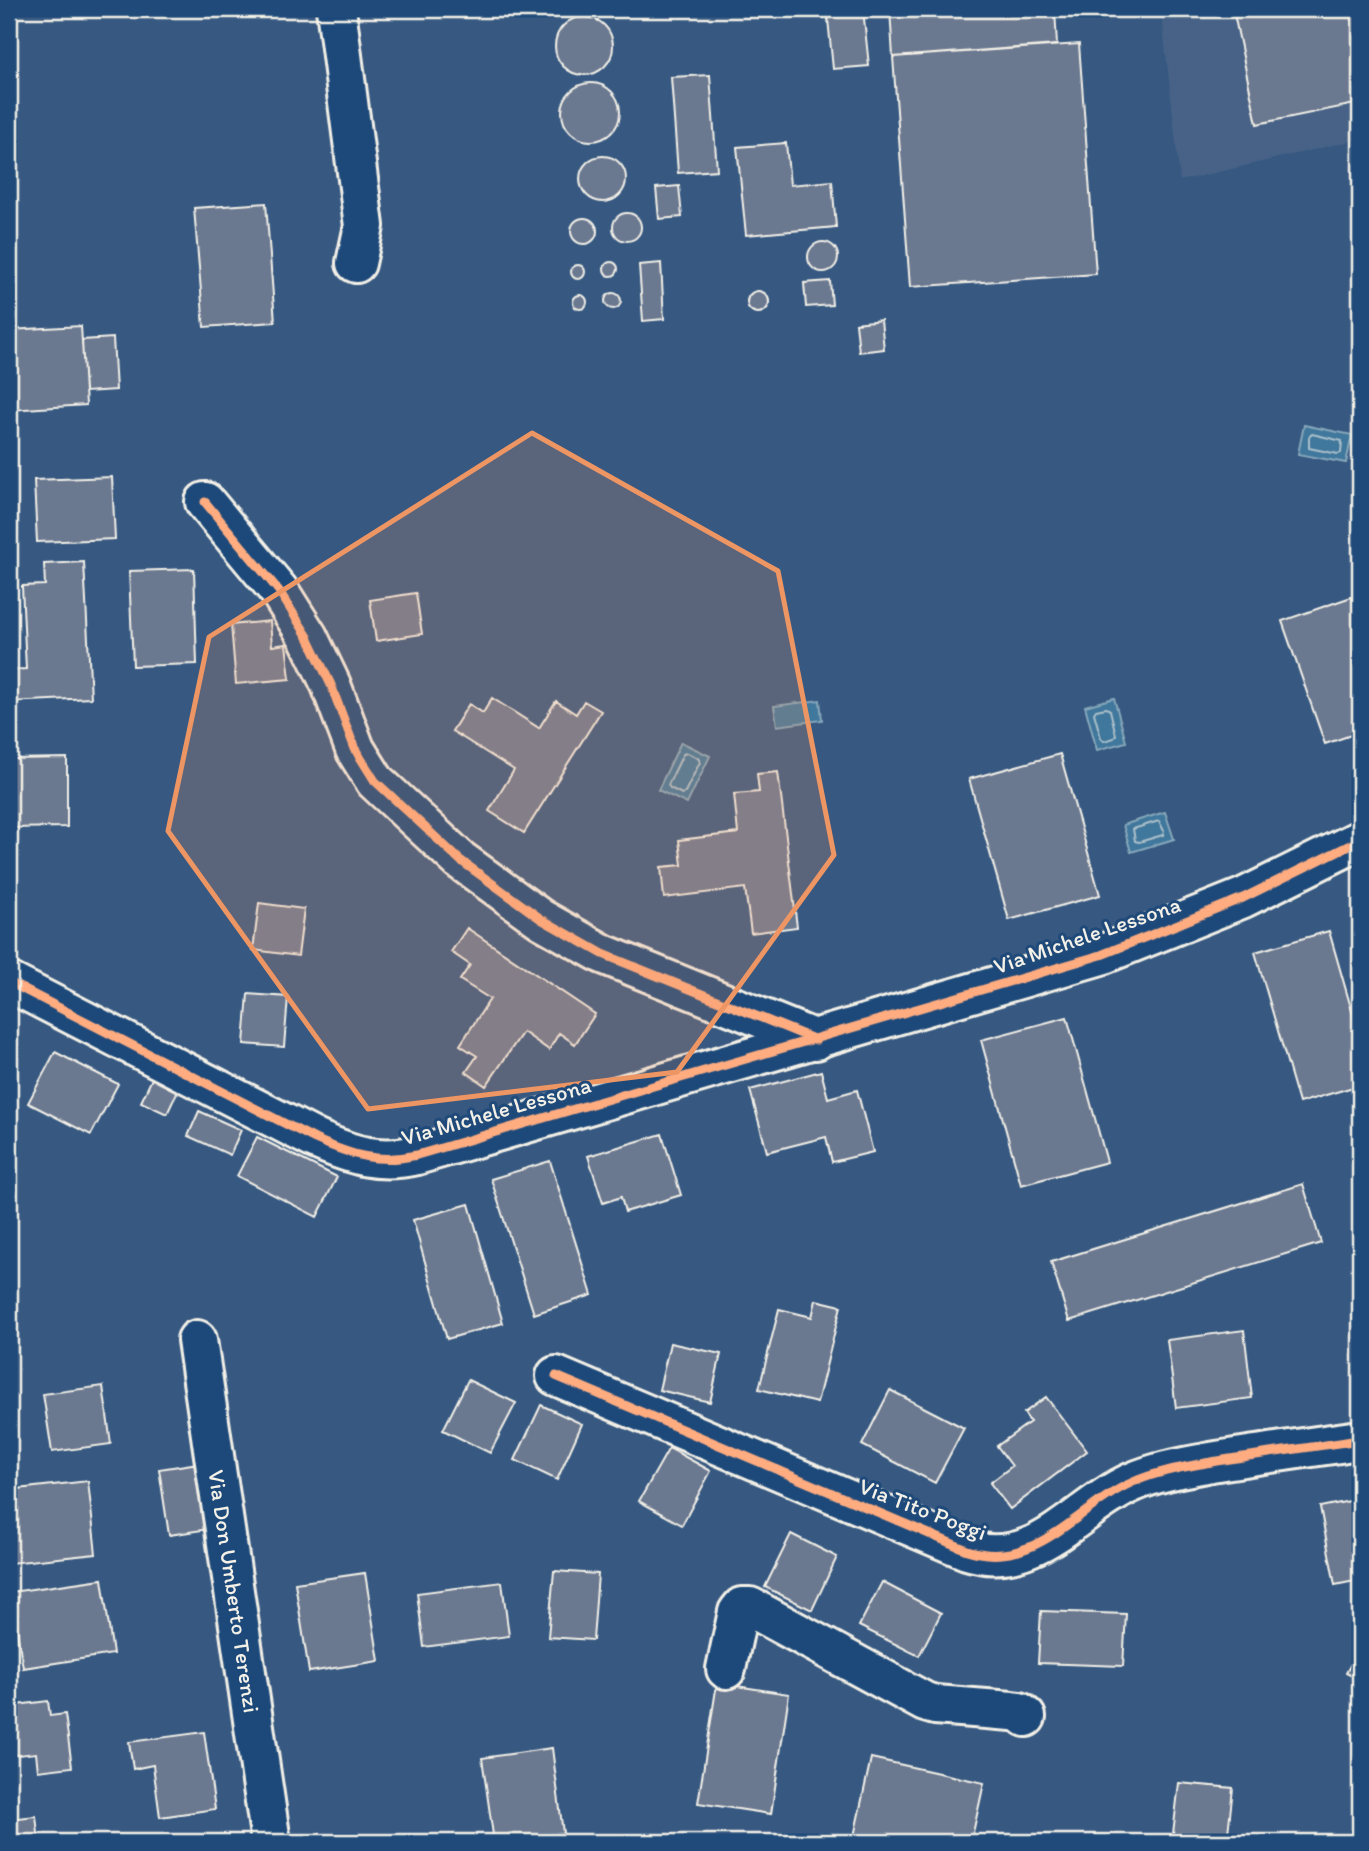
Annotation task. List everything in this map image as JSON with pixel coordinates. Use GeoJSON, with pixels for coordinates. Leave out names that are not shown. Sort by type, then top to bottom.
{"type":"FeatureCollection","features":[{"type":"Feature","properties":{"kind":"street"},"geometry":{"type":"LineString","coordinates":[[336,9],[364,226],[356,262]]}},
{"type":"Feature","properties":{"kind":"street"},"geometry":{"type":"LineString","coordinates":[[205,502],[279,591],[308,637],[331,685],[355,750],[375,781],[460,860],[541,919],[603,954],[816,1040]]}},
{"type":"Feature","properties":{"kind":"street","name":"Via Michele Lessona"},"geometry":{"type":"LineString","coordinates":[[9,982],[315,1139],[351,1153],[387,1160],[417,1156],[1041,974],[1125,947],[1243,898],[1360,840]]}},
{"type":"Feature","properties":{"kind":"street","name":"Via Don Umberto Terenzi"},"geometry":{"type":"LineString","coordinates":[[197,1340],[271,1842]]}},
{"type":"Feature","properties":{"kind":"street","name":"Via Tito Poggi"},"geometry":{"type":"LineString","coordinates":[[556,1376],[967,1550],[992,1556],[1010,1555],[1029,1549],[1112,1493],[1150,1475],[1227,1460],[1360,1440]]}},
{"type":"Feature","properties":{"kind":"street"},"geometry":{"type":"LineString","coordinates":[[726,1669],[738,1612],[742,1607],[750,1607],[925,1702],[936,1706],[1020,1712],[1026,1717]]}},
{"type":"Feature","properties":{"kind":"highlighted area"},"geometry":{"type":"Polygon","coordinates":[[[532,433],[778,571],[834,855],[677,1072],[368,1109],[168,831],[209,637],[532,433]]]}},
{"type":"Feature","properties":{"kind":"shaded area"},"geometry":{"type":"Polygon","coordinates":[[[1161,9],[1360,9],[1360,139],[1180,181],[1161,9]]]}},
{"type":"Feature","properties":{"kind":"water"},"geometry":{"type":"Polygon","coordinates":[[[1304,425],[1352,435],[1346,463],[1298,454],[1304,425]]]}},
{"type":"Feature","properties":{"kind":"water"},"geometry":{"type":"Polygon","coordinates":[[[1114,698],[1126,742],[1097,750],[1085,706],[1114,698]]]}},
{"type":"Feature","properties":{"kind":"water"},"geometry":{"type":"Polygon","coordinates":[[[820,700],[822,720],[777,726],[774,706],[820,700]]]}},
{"type":"Feature","properties":{"kind":"water"},"geometry":{"type":"Polygon","coordinates":[[[681,742],[710,756],[687,804],[658,790],[681,742]]]}},
{"type":"Feature","properties":{"kind":"water"},"geometry":{"type":"Polygon","coordinates":[[[1165,812],[1174,839],[1131,852],[1123,825],[1165,812]]]}},
{"type":"Feature","properties":{"kind":"building"},"geometry":{"type":"Polygon","coordinates":[[[827,9],[863,9],[869,66],[833,69],[827,9]]]}},
{"type":"Feature","properties":{"kind":"building"},"geometry":{"type":"Polygon","coordinates":[[[890,9],[1055,9],[1057,45],[893,57],[890,9]]]}},
{"type":"Feature","properties":{"kind":"building"},"geometry":{"type":"Polygon","coordinates":[[[1233,9],[1360,9],[1360,103],[1257,124],[1233,9]]]}},
{"type":"Feature","properties":{"kind":"building"},"geometry":{"type":"Polygon","coordinates":[[[584,17],[605,25],[613,46],[605,67],[584,75],[563,67],[555,46],[563,25],[584,17]]]}},
{"type":"Feature","properties":{"kind":"building"},"geometry":{"type":"Polygon","coordinates":[[[1079,44],[1096,274],[910,287],[893,57],[1079,44]]]}},
{"type":"Feature","properties":{"kind":"building"},"geometry":{"type":"Polygon","coordinates":[[[710,75],[717,170],[678,173],[671,77],[710,75]]]}},
{"type":"Feature","properties":{"kind":"building"},"geometry":{"type":"Polygon","coordinates":[[[585,83],[597,83],[612,91],[620,106],[620,118],[612,133],[597,141],[585,141],[570,133],[562,118],[562,106],[570,91],[585,83]]]}},
{"type":"Feature","properties":{"kind":"building"},"geometry":{"type":"Polygon","coordinates":[[[786,143],[790,185],[832,181],[836,227],[746,235],[737,147],[786,143]]]}},
{"type":"Feature","properties":{"kind":"building"},"geometry":{"type":"Polygon","coordinates":[[[603,156],[619,163],[626,179],[619,195],[603,202],[587,195],[580,179],[587,163],[603,156]]]}},
{"type":"Feature","properties":{"kind":"building"},"geometry":{"type":"Polygon","coordinates":[[[679,186],[682,217],[659,219],[656,188],[679,186]]]}},
{"type":"Feature","properties":{"kind":"building"},"geometry":{"type":"Polygon","coordinates":[[[266,203],[275,322],[204,327],[194,208],[266,203]]]}},
{"type":"Feature","properties":{"kind":"building"},"geometry":{"type":"Polygon","coordinates":[[[627,213],[637,217],[641,227],[637,237],[627,241],[617,237],[613,227],[617,217],[627,213]]]}},
{"type":"Feature","properties":{"kind":"building"},"geometry":{"type":"Polygon","coordinates":[[[584,218],[593,222],[597,231],[593,240],[584,244],[575,240],[571,231],[575,222],[584,218]]]}},
{"type":"Feature","properties":{"kind":"building"},"geometry":{"type":"Polygon","coordinates":[[[823,242],[829,243],[837,251],[837,263],[829,271],[823,272],[817,271],[809,263],[808,257],[809,251],[817,243],[823,242]]]}},
{"type":"Feature","properties":{"kind":"building"},"geometry":{"type":"Polygon","coordinates":[[[611,262],[616,264],[616,274],[611,276],[606,274],[604,269],[606,264],[611,262]]]}},
{"type":"Feature","properties":{"kind":"building"},"geometry":{"type":"Polygon","coordinates":[[[661,263],[664,319],[643,321],[639,265],[661,263]]]}},
{"type":"Feature","properties":{"kind":"building"},"geometry":{"type":"Polygon","coordinates":[[[578,265],[583,267],[583,277],[578,279],[573,277],[571,272],[573,267],[578,265]]]}},
{"type":"Feature","properties":{"kind":"building"},"geometry":{"type":"Polygon","coordinates":[[[830,281],[832,305],[806,307],[804,283],[830,281]]]}},
{"type":"Feature","properties":{"kind":"building"},"geometry":{"type":"Polygon","coordinates":[[[758,291],[766,294],[769,302],[766,310],[758,313],[750,310],[747,302],[750,294],[758,291]]]}},
{"type":"Feature","properties":{"kind":"building"},"geometry":{"type":"Polygon","coordinates":[[[613,293],[621,301],[613,309],[605,301],[613,293]]]}},
{"type":"Feature","properties":{"kind":"building"},"geometry":{"type":"Polygon","coordinates":[[[580,295],[585,297],[585,307],[580,309],[575,307],[573,302],[575,297],[580,295]]]}},
{"type":"Feature","properties":{"kind":"building"},"geometry":{"type":"Polygon","coordinates":[[[881,320],[884,349],[859,352],[856,323],[881,320]]]}},
{"type":"Feature","properties":{"kind":"building"},"geometry":{"type":"Polygon","coordinates":[[[81,326],[86,405],[9,410],[9,330],[81,326]]]}},
{"type":"Feature","properties":{"kind":"building"},"geometry":{"type":"Polygon","coordinates":[[[113,338],[116,390],[85,392],[82,340],[113,338]]]}},
{"type":"Feature","properties":{"kind":"building"},"geometry":{"type":"Polygon","coordinates":[[[112,477],[115,539],[37,542],[34,480],[112,477]]]}},
{"type":"Feature","properties":{"kind":"building"},"geometry":{"type":"Polygon","coordinates":[[[84,562],[91,698],[9,702],[9,670],[26,669],[22,586],[45,585],[44,564],[84,562]]]}},
{"type":"Feature","properties":{"kind":"building"},"geometry":{"type":"Polygon","coordinates":[[[194,569],[197,664],[133,666],[129,571],[194,569]]]}},
{"type":"Feature","properties":{"kind":"building"},"geometry":{"type":"Polygon","coordinates":[[[416,593],[422,634],[376,641],[370,600],[416,593]]]}},
{"type":"Feature","properties":{"kind":"building"},"geometry":{"type":"Polygon","coordinates":[[[1360,594],[1360,732],[1325,744],[1282,621],[1360,594]]]}},
{"type":"Feature","properties":{"kind":"building"},"geometry":{"type":"Polygon","coordinates":[[[270,621],[272,646],[286,644],[290,679],[236,684],[231,625],[270,621]]]}},
{"type":"Feature","properties":{"kind":"building"},"geometry":{"type":"Polygon","coordinates":[[[492,698],[539,728],[556,701],[576,714],[584,701],[601,711],[524,833],[489,811],[514,770],[452,731],[469,704],[483,713],[492,698]]]}},
{"type":"Feature","properties":{"kind":"building"},"geometry":{"type":"Polygon","coordinates":[[[1060,754],[1100,895],[1009,920],[969,779],[1060,754]]]}},
{"type":"Feature","properties":{"kind":"building"},"geometry":{"type":"Polygon","coordinates":[[[67,758],[67,827],[9,828],[9,759],[67,758]]]}},
{"type":"Feature","properties":{"kind":"building"},"geometry":{"type":"Polygon","coordinates":[[[778,772],[797,927],[751,933],[745,888],[664,898],[661,867],[682,865],[679,840],[738,833],[734,794],[759,792],[757,774],[778,772]]]}},
{"type":"Feature","properties":{"kind":"building"},"geometry":{"type":"Polygon","coordinates":[[[259,903],[304,909],[298,956],[253,950],[259,903]]]}},
{"type":"Feature","properties":{"kind":"building"},"geometry":{"type":"Polygon","coordinates":[[[467,928],[595,1014],[575,1044],[559,1033],[549,1050],[523,1032],[486,1086],[466,1072],[477,1056],[460,1045],[490,999],[460,980],[470,965],[451,952],[467,928]]]}},
{"type":"Feature","properties":{"kind":"building"},"geometry":{"type":"Polygon","coordinates":[[[1329,931],[1360,1039],[1360,1085],[1299,1103],[1255,952],[1329,931]]]}},
{"type":"Feature","properties":{"kind":"building"},"geometry":{"type":"Polygon","coordinates":[[[248,994],[288,997],[284,1047],[244,1044],[248,994]]]}},
{"type":"Feature","properties":{"kind":"building"},"geometry":{"type":"Polygon","coordinates":[[[1067,1017],[1107,1162],[1021,1185],[981,1040],[1067,1017]]]}},
{"type":"Feature","properties":{"kind":"building"},"geometry":{"type":"Polygon","coordinates":[[[55,1052],[118,1084],[91,1135],[28,1103],[55,1052]]]}},
{"type":"Feature","properties":{"kind":"building"},"geometry":{"type":"Polygon","coordinates":[[[821,1071],[828,1098],[857,1090],[873,1152],[832,1162],[826,1137],[767,1152],[750,1090],[821,1071]]]}},
{"type":"Feature","properties":{"kind":"building"},"geometry":{"type":"Polygon","coordinates":[[[155,1072],[181,1084],[167,1114],[141,1102],[155,1072]]]}},
{"type":"Feature","properties":{"kind":"building"},"geometry":{"type":"Polygon","coordinates":[[[199,1111],[241,1130],[230,1155],[188,1136],[199,1111]]]}},
{"type":"Feature","properties":{"kind":"building"},"geometry":{"type":"Polygon","coordinates":[[[662,1134],[681,1195],[625,1212],[621,1197],[603,1203],[588,1156],[662,1134]]]}},
{"type":"Feature","properties":{"kind":"building"},"geometry":{"type":"Polygon","coordinates":[[[257,1137],[337,1177],[317,1217],[237,1176],[257,1137]]]}},
{"type":"Feature","properties":{"kind":"building"},"geometry":{"type":"Polygon","coordinates":[[[550,1161],[592,1295],[534,1314],[491,1179],[550,1161]]]}},
{"type":"Feature","properties":{"kind":"building"},"geometry":{"type":"Polygon","coordinates":[[[1303,1184],[1321,1243],[1069,1321],[1051,1262],[1303,1184]]]}},
{"type":"Feature","properties":{"kind":"building"},"geometry":{"type":"Polygon","coordinates":[[[469,1204],[503,1323],[447,1339],[413,1220],[469,1204]]]}},
{"type":"Feature","properties":{"kind":"building"},"geometry":{"type":"Polygon","coordinates":[[[816,1300],[841,1306],[817,1403],[759,1389],[779,1309],[812,1317],[816,1300]]]}},
{"type":"Feature","properties":{"kind":"building"},"geometry":{"type":"Polygon","coordinates":[[[1244,1330],[1252,1398],[1176,1408],[1167,1340],[1244,1330]]]}},
{"type":"Feature","properties":{"kind":"building"},"geometry":{"type":"Polygon","coordinates":[[[670,1343],[721,1354],[710,1402],[659,1390],[670,1343]]]}},
{"type":"Feature","properties":{"kind":"building"},"geometry":{"type":"Polygon","coordinates":[[[468,1380],[516,1403],[490,1453],[443,1430],[468,1380]]]}},
{"type":"Feature","properties":{"kind":"building"},"geometry":{"type":"Polygon","coordinates":[[[103,1386],[111,1444],[52,1452],[43,1394],[103,1386]]]}},
{"type":"Feature","properties":{"kind":"building"},"geometry":{"type":"Polygon","coordinates":[[[890,1390],[964,1428],[935,1483],[862,1445],[890,1390]]]}},
{"type":"Feature","properties":{"kind":"building"},"geometry":{"type":"Polygon","coordinates":[[[1046,1397],[1087,1451],[1010,1509],[990,1483],[1012,1466],[997,1446],[1030,1422],[1024,1413],[1046,1397]]]}},
{"type":"Feature","properties":{"kind":"building"},"geometry":{"type":"Polygon","coordinates":[[[541,1405],[582,1424],[557,1480],[515,1460],[541,1405]]]}},
{"type":"Feature","properties":{"kind":"building"},"geometry":{"type":"Polygon","coordinates":[[[669,1448],[711,1471],[682,1525],[639,1501],[669,1448]]]}},
{"type":"Feature","properties":{"kind":"building"},"geometry":{"type":"Polygon","coordinates":[[[199,1463],[209,1529],[169,1535],[159,1469],[199,1463]]]}},
{"type":"Feature","properties":{"kind":"building"},"geometry":{"type":"Polygon","coordinates":[[[88,1481],[96,1554],[10,1563],[9,1490],[88,1481]]]}},
{"type":"Feature","properties":{"kind":"building"},"geometry":{"type":"Polygon","coordinates":[[[1360,1499],[1360,1580],[1335,1585],[1320,1507],[1360,1499]]]}},
{"type":"Feature","properties":{"kind":"building"},"geometry":{"type":"Polygon","coordinates":[[[791,1534],[837,1557],[812,1610],[765,1587],[791,1534]]]}},
{"type":"Feature","properties":{"kind":"building"},"geometry":{"type":"Polygon","coordinates":[[[554,1571],[598,1574],[593,1640],[548,1637],[554,1571]]]}},
{"type":"Feature","properties":{"kind":"building"},"geometry":{"type":"Polygon","coordinates":[[[365,1573],[379,1661],[309,1672],[295,1583],[365,1573]]]}},
{"type":"Feature","properties":{"kind":"building"},"geometry":{"type":"Polygon","coordinates":[[[102,1579],[113,1654],[23,1668],[11,1592],[102,1579]]]}},
{"type":"Feature","properties":{"kind":"building"},"geometry":{"type":"Polygon","coordinates":[[[502,1582],[509,1636],[424,1647],[417,1593],[502,1582]]]}},
{"type":"Feature","properties":{"kind":"building"},"geometry":{"type":"Polygon","coordinates":[[[882,1582],[941,1613],[919,1656],[859,1626],[882,1582]]]}},
{"type":"Feature","properties":{"kind":"building"},"geometry":{"type":"Polygon","coordinates":[[[1041,1611],[1126,1614],[1123,1666],[1038,1663],[1041,1611]]]}},
{"type":"Feature","properties":{"kind":"building"},"geometry":{"type":"Polygon","coordinates":[[[1360,1647],[1360,1680],[1346,1673],[1360,1647]]]}},
{"type":"Feature","properties":{"kind":"building"},"geometry":{"type":"Polygon","coordinates":[[[717,1683],[789,1694],[771,1814],[698,1803],[717,1683]]]}},
{"type":"Feature","properties":{"kind":"building"},"geometry":{"type":"Polygon","coordinates":[[[48,1701],[50,1716],[65,1714],[72,1767],[38,1771],[36,1753],[9,1756],[9,1706],[48,1701]]]}},
{"type":"Feature","properties":{"kind":"building"},"geometry":{"type":"Polygon","coordinates":[[[204,1732],[215,1809],[160,1817],[153,1765],[133,1769],[129,1742],[204,1732]]]}},
{"type":"Feature","properties":{"kind":"building"},"geometry":{"type":"Polygon","coordinates":[[[552,1748],[563,1833],[494,1842],[482,1758],[552,1748]]]}},
{"type":"Feature","properties":{"kind":"building"},"geometry":{"type":"Polygon","coordinates":[[[871,1758],[984,1783],[971,1842],[853,1841],[871,1758]]]}},
{"type":"Feature","properties":{"kind":"building"},"geometry":{"type":"Polygon","coordinates":[[[1179,1783],[1233,1788],[1227,1842],[1172,1842],[1179,1783]]]}},
{"type":"Feature","properties":{"kind":"building"},"geometry":{"type":"Polygon","coordinates":[[[36,1816],[39,1842],[9,1842],[9,1819],[36,1816]]]}},
{"type":"Feature","properties":{"kind":"cycle path"},"geometry":{"type":"LineString","coordinates":[[205,502],[279,591],[308,637],[331,685],[355,749],[375,781],[460,860],[541,919],[603,954],[816,1040]]}},
{"type":"Feature","properties":{"kind":"cycle path"},"geometry":{"type":"LineString","coordinates":[[9,982],[315,1139],[365,1156],[403,1158],[1101,955],[1243,898],[1360,840]]}},
{"type":"Feature","properties":{"kind":"cycle path"},"geometry":{"type":"LineString","coordinates":[[556,1376],[967,1550],[992,1554],[1014,1552],[1035,1545],[1112,1493],[1152,1475],[1211,1462],[1360,1440]]}}]}
